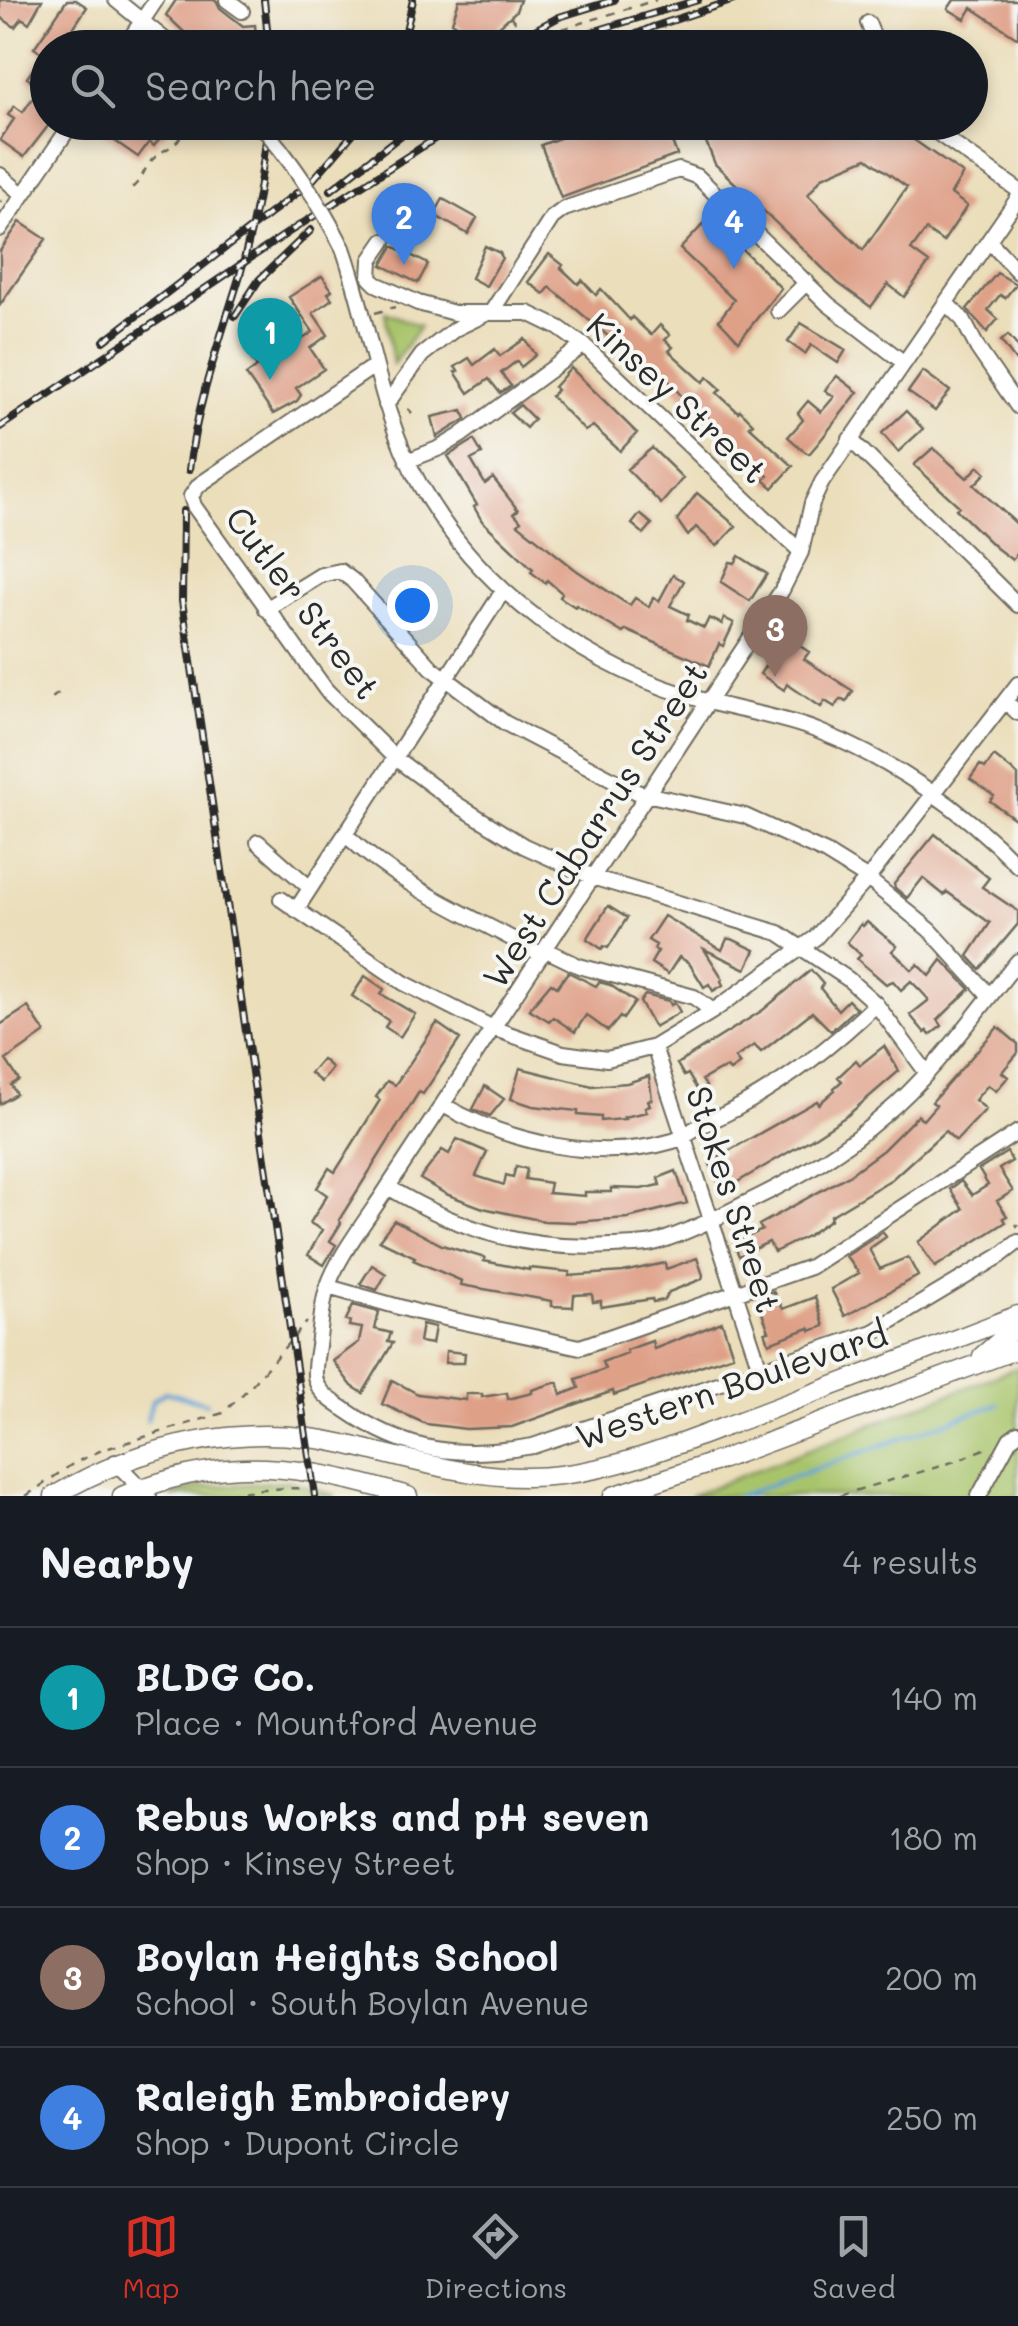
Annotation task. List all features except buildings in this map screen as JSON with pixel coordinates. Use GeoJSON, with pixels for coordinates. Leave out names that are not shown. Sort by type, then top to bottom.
{"type":"FeatureCollection","features":[{"type":"Feature","properties":{"kind":"main road","name":"Western Boulevard"},"geometry":{"type":"LineString","coordinates":[[54,1496],[115,1462],[193,1442],[263,1434],[318,1439],[482,1476],[565,1475],[624,1462],[688,1440],[1018,1315]]}},
{"type":"Feature","properties":{"kind":"main road"},"geometry":{"type":"LineString","coordinates":[[965,1368],[1018,1325]]}},
{"type":"Feature","properties":{"kind":"main road","name":"Western Boulevard"},"geometry":{"type":"LineString","coordinates":[[613,1496],[1018,1349]]}},
{"type":"Feature","properties":{"kind":"main road"},"geometry":{"type":"LineString","coordinates":[[122,1496],[208,1471],[267,1466],[321,1472],[408,1496]]}},
{"type":"Feature","properties":{"kind":"street"},"geometry":{"type":"LineString","coordinates":[[116,0],[154,30]]}},
{"type":"Feature","properties":{"kind":"street"},"geometry":{"type":"LineString","coordinates":[[136,30],[156,0]]}},
{"type":"Feature","properties":{"kind":"street"},"geometry":{"type":"LineString","coordinates":[[227,0],[242,11]]}},
{"type":"Feature","properties":{"kind":"street"},"geometry":{"type":"LineString","coordinates":[[868,23],[871,30]]}},
{"type":"Feature","properties":{"kind":"street"},"geometry":{"type":"LineString","coordinates":[[0,228],[61,140]]}},
{"type":"Feature","properties":{"kind":"street"},"geometry":{"type":"LineString","coordinates":[[274,140],[314,193],[343,248],[364,315],[374,366],[407,461],[460,545],[503,592],[560,635],[630,676],[827,735],[878,760],[931,793],[992,840],[1018,866]]}},
{"type":"Feature","properties":{"kind":"street"},"geometry":{"type":"LineString","coordinates":[[947,140],[1018,190]]}},
{"type":"Feature","properties":{"kind":"street"},"geometry":{"type":"LineString","coordinates":[[386,405],[422,355],[455,329],[492,311],[552,218],[564,209],[679,170],[698,178],[894,361]]}},
{"type":"Feature","properties":{"kind":"street"},"geometry":{"type":"LineString","coordinates":[[0,175],[23,195]]}},
{"type":"Feature","properties":{"kind":"street","name":"West Cabarrus Street"},"geometry":{"type":"LineString","coordinates":[[761,1371],[533,1446],[484,1453],[432,1450],[395,1439],[321,1392],[315,1377],[326,1294],[388,1187],[782,590],[801,552],[812,503],[894,361],[946,303],[1018,198]]}},
{"type":"Feature","properties":{"kind":"street","name":"Kinsey Street"},"geometry":{"type":"LineString","coordinates":[[384,241],[371,260],[370,278],[376,284],[418,303],[454,313],[528,313],[584,345],[801,552]]}},
{"type":"Feature","properties":{"kind":"street"},"geometry":{"type":"LineString","coordinates":[[989,241],[1018,272]]}},
{"type":"Feature","properties":{"kind":"street"},"geometry":{"type":"LineString","coordinates":[[778,311],[806,282]]}},
{"type":"Feature","properties":{"kind":"street"},"geometry":{"type":"LineString","coordinates":[[946,303],[963,320],[1018,406]]}},
{"type":"Feature","properties":{"kind":"street"},"geometry":{"type":"LineString","coordinates":[[407,461],[460,436],[584,345]]}},
{"type":"Feature","properties":{"kind":"street","name":"Cutler Street"},"geometry":{"type":"LineString","coordinates":[[374,366],[194,488],[191,496],[266,610],[326,690],[394,758],[458,806],[524,846],[594,878],[754,923],[804,948],[876,1004],[928,1073]]}},
{"type":"Feature","properties":{"kind":"street"},"geometry":{"type":"LineString","coordinates":[[850,439],[1018,605]]}},
{"type":"Feature","properties":{"kind":"street"},"geometry":{"type":"LineString","coordinates":[[266,610],[321,575],[340,572],[446,680],[537,742],[649,796],[745,816],[826,854],[868,879],[931,932],[990,996]]}},
{"type":"Feature","properties":{"kind":"street"},"geometry":{"type":"LineString","coordinates":[[296,910],[503,592]]}},
{"type":"Feature","properties":{"kind":"street"},"geometry":{"type":"LineString","coordinates":[[281,898],[404,983],[494,1029],[563,1053],[607,1059],[654,1046],[712,1012],[804,948],[868,879],[1018,684]]}},
{"type":"Feature","properties":{"kind":"street"},"geometry":{"type":"LineString","coordinates":[[1005,701],[1018,713]]}},
{"type":"Feature","properties":{"kind":"street"},"geometry":{"type":"LineString","coordinates":[[345,834],[394,874],[460,913],[544,953],[596,972],[694,997],[712,1012]]}},
{"type":"Feature","properties":{"kind":"street"},"geometry":{"type":"LineString","coordinates":[[258,842],[310,888]]}},
{"type":"Feature","properties":{"kind":"street"},"geometry":{"type":"LineString","coordinates":[[388,1187],[455,1224],[513,1242],[579,1248],[654,1243],[711,1221],[771,1191],[827,1158],[884,1116],[928,1073],[1018,961]]}},
{"type":"Feature","properties":{"kind":"street"},"geometry":{"type":"LineString","coordinates":[[443,1105],[508,1134],[576,1148],[622,1148],[682,1136],[790,1078],[876,1004]]}},
{"type":"Feature","properties":{"kind":"street","name":"Stokes Street"},"geometry":{"type":"LineString","coordinates":[[654,1046],[761,1371]]}},
{"type":"Feature","properties":{"kind":"street"},"geometry":{"type":"LineString","coordinates":[[326,1294],[580,1347],[795,1274],[840,1250],[1018,1132]]}},
{"type":"Feature","properties":{"kind":"street"},"geometry":{"type":"LineString","coordinates":[[761,1371],[873,1332],[1018,1242]]}},
{"type":"Feature","properties":{"kind":"street"},"geometry":{"type":"LineString","coordinates":[[981,1495],[1017,1433]]}},
{"type":"Feature","properties":{"kind":"street"},"geometry":{"type":"LineString","coordinates":[[115,1462],[145,1492]]}},
{"type":"Feature","properties":{"kind":"path"},"geometry":{"type":"LineString","coordinates":[[559,30],[656,0]]}},
{"type":"Feature","properties":{"kind":"path"},"geometry":{"type":"LineString","coordinates":[[510,16],[522,30]]}},
{"type":"Feature","properties":{"kind":"path"},"geometry":{"type":"LineString","coordinates":[[133,187],[144,178],[153,159],[175,147],[178,140]]}},
{"type":"Feature","properties":{"kind":"path"},"geometry":{"type":"LineString","coordinates":[[374,314],[396,306]]}},
{"type":"Feature","properties":{"kind":"path"},"geometry":{"type":"LineString","coordinates":[[52,698],[63,690]]}},
{"type":"Feature","properties":{"kind":"path"},"geometry":{"type":"LineString","coordinates":[[26,1496],[74,1463],[102,1450],[223,1412],[248,1389],[326,1294]]}},
{"type":"Feature","properties":{"kind":"path"},"geometry":{"type":"LineString","coordinates":[[840,1496],[968,1456],[992,1445],[1005,1432],[1017,1433]]}},
{"type":"Feature","properties":{"kind":"path"},"geometry":{"type":"LineString","coordinates":[[212,1496],[284,1487],[316,1489]]}},
{"type":"Feature","properties":{"kind":"green space"},"geometry":{"type":"Polygon","coordinates":[[[385,312],[420,326],[393,364],[385,312]]]}},
{"type":"Feature","properties":{"kind":"green space"},"geometry":{"type":"Polygon","coordinates":[[[1018,1367],[1018,1496],[690,1496],[1018,1367]]]}},
{"type":"Feature","properties":{"kind":"green space"},"geometry":{"type":"Polygon","coordinates":[[[289,1481],[336,1496],[170,1496],[194,1488],[289,1481]]]}},
{"type":"Feature","properties":{"kind":"waterway"},"geometry":{"type":"LineString","coordinates":[[147,1420],[152,1401],[165,1392],[207,1403]]}},
{"type":"Feature","properties":{"kind":"waterway"},"geometry":{"type":"LineString","coordinates":[[739,1496],[998,1404]]}},
{"type":"Feature","properties":{"kind":"railway"},"geometry":{"type":"LineString","coordinates":[[264,0],[267,30]]}},
{"type":"Feature","properties":{"kind":"railway"},"geometry":{"type":"LineString","coordinates":[[406,30],[413,0]]}},
{"type":"Feature","properties":{"kind":"railway"},"geometry":{"type":"LineString","coordinates":[[535,30],[559,17],[614,0]]}},
{"type":"Feature","properties":{"kind":"railway"},"geometry":{"type":"LineString","coordinates":[[599,30],[698,0]]}},
{"type":"Feature","properties":{"kind":"railway"},"geometry":{"type":"LineString","coordinates":[[646,30],[734,0]]}},
{"type":"Feature","properties":{"kind":"railway"},"geometry":{"type":"LineString","coordinates":[[189,470],[203,396],[250,237],[266,140]]}},
{"type":"Feature","properties":{"kind":"railway"},"geometry":{"type":"LineString","coordinates":[[104,341],[311,182],[347,140]]}},
{"type":"Feature","properties":{"kind":"railway"},"geometry":{"type":"LineString","coordinates":[[331,190],[395,140]]}},
{"type":"Feature","properties":{"kind":"railway"},"geometry":{"type":"LineString","coordinates":[[0,427],[433,140]]}},
{"type":"Feature","properties":{"kind":"railway"},"geometry":{"type":"LineString","coordinates":[[235,316],[259,280],[311,230]]}},
{"type":"Feature","properties":{"kind":"railway"},"geometry":{"type":"LineString","coordinates":[[183,511],[182,601],[315,1496]]}},
{"type":"Feature","properties":{"kind":"place","name":"Rebus Works and pH seven"},"geometry":{"type":"Point","coordinates":[404,265]}},
{"type":"Feature","properties":{"kind":"place","name":"Raleigh Embroidery"},"geometry":{"type":"Point","coordinates":[734,269]}},
{"type":"Feature","properties":{"kind":"place","name":"BLDG Co."},"geometry":{"type":"Point","coordinates":[270,380]}},
{"type":"Feature","properties":{"kind":"place","name":"Boylan Heights School"},"geometry":{"type":"Point","coordinates":[775,677]}}]}
